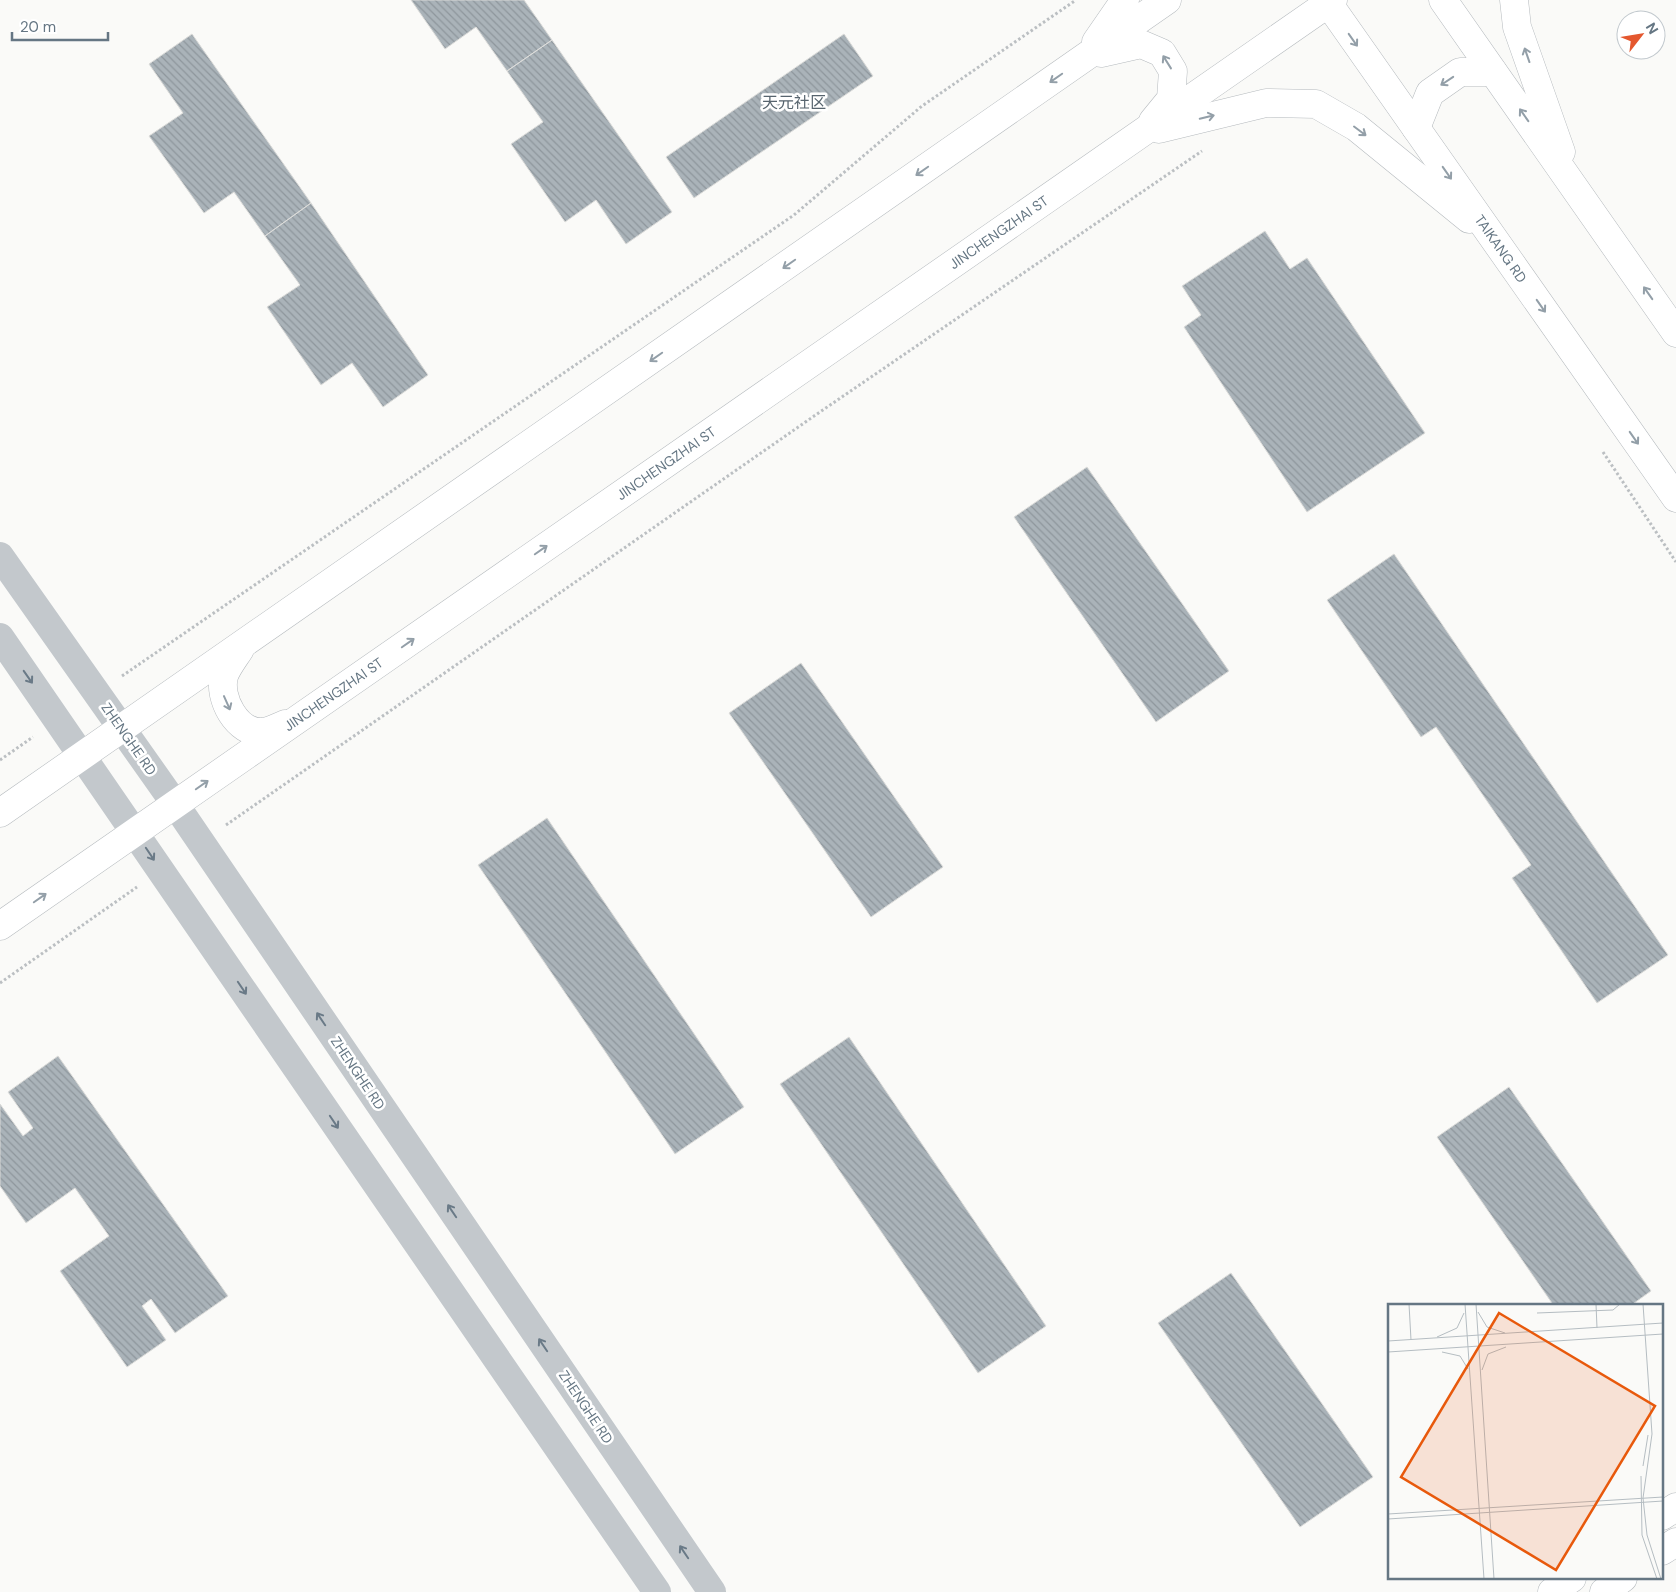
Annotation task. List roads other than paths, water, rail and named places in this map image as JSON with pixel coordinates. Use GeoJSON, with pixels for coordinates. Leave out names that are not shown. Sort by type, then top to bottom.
{"type":"FeatureCollection","features":[{"type":"Feature","properties":{"kind":"main road"},"geometry":{"type":"LineString","coordinates":[[1087,56],[1125,0]]}},
{"type":"Feature","properties":{"kind":"main road"},"geometry":{"type":"LineString","coordinates":[[0,813],[1167,0]]}},
{"type":"Feature","properties":{"kind":"main road"},"geometry":{"type":"LineString","coordinates":[[1443,0],[1676,333]]}},
{"type":"Feature","properties":{"kind":"main road"},"geometry":{"type":"LineString","coordinates":[[1514,0],[1517,27],[1572,184]]}},
{"type":"Feature","properties":{"kind":"main road","name":"TAIKANG RD"},"geometry":{"type":"LineString","coordinates":[[1329,1],[1676,498]]}},
{"type":"Feature","properties":{"kind":"main road","name":"JINCHENGZHAI ST"},"geometry":{"type":"LineString","coordinates":[[0,926],[1143,133],[1329,1]]}},
{"type":"Feature","properties":{"kind":"main road"},"geometry":{"type":"LineString","coordinates":[[1087,56],[1141,44],[1162,54],[1174,71],[1171,99],[1143,133]]}},
{"type":"Feature","properties":{"kind":"main road"},"geometry":{"type":"LineString","coordinates":[[1416,128],[1430,93],[1460,72],[1493,72]]}},
{"type":"Feature","properties":{"kind":"main road"},"geometry":{"type":"LineString","coordinates":[[1143,133],[1266,103],[1316,104],[1356,128],[1494,238]]}},
{"type":"Feature","properties":{"kind":"main road"},"geometry":{"type":"LineString","coordinates":[[244,644],[225,674],[222,686],[225,701],[236,720],[250,730],[263,732],[294,722]]}},
{"type":"Feature","properties":{"kind":"main road"},"geometry":{"type":"LineString","coordinates":[[1664,1515],[1676,1507]]}},
{"type":"Feature","properties":{"kind":"main road"},"geometry":{"type":"LineString","coordinates":[[1664,1550],[1676,1542]]}},
{"type":"Feature","properties":{"kind":"main road"},"geometry":{"type":"LineString","coordinates":[[1552,1592],[1569,1580]]}},
{"type":"Feature","properties":{"kind":"main road"},"geometry":{"type":"LineString","coordinates":[[1604,1592],[1621,1580]]}},
{"type":"Feature","properties":{"kind":"street","name":"ZHENGHE RD"},"geometry":{"type":"LineString","coordinates":[[0,556],[175,804],[712,1592]]}},
{"type":"Feature","properties":{"kind":"street"},"geometry":{"type":"LineString","coordinates":[[0,637],[657,1592]]}},
{"type":"Feature","properties":{"kind":"district","name":"天元社区"},"geometry":{"type":"Point","coordinates":[794,102]}}]}
